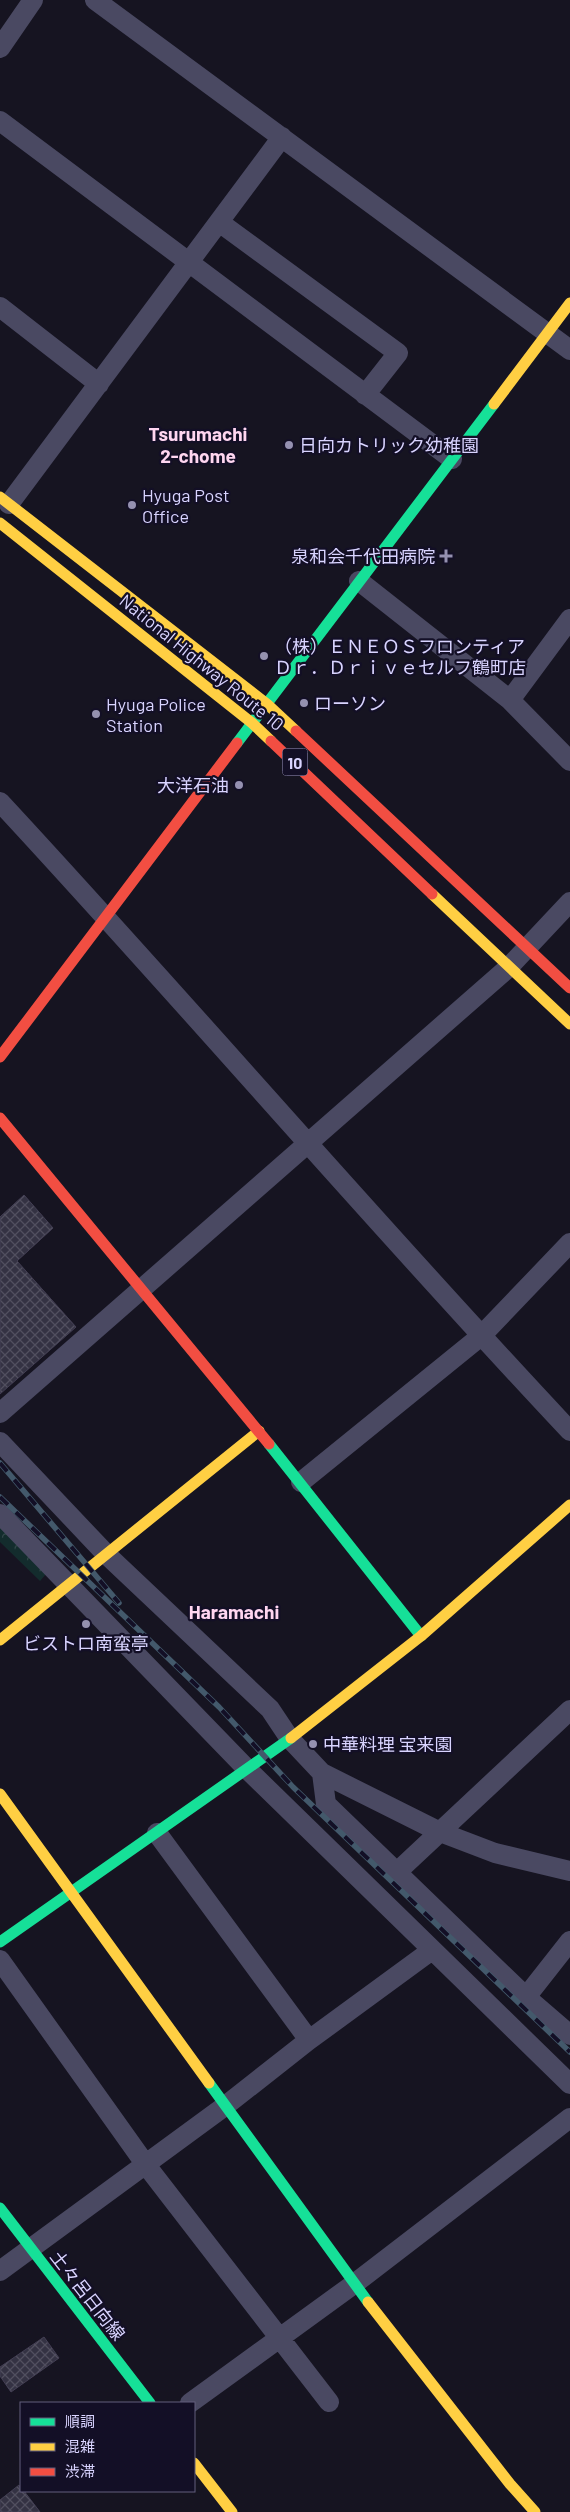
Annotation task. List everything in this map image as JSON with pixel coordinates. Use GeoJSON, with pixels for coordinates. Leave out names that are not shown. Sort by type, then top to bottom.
{"type":"FeatureCollection","features":[{"type":"Feature","properties":{"kind":"main road"},"geometry":{"type":"LineString","coordinates":[[0,1057],[570,302]]}},
{"type":"Feature","properties":{"kind":"main road","name":"National Highway Route 10"},"geometry":{"type":"LineString","coordinates":[[4,501],[267,704],[570,988]]}},
{"type":"Feature","properties":{"kind":"main road","name":"National Highway Route 10"},"geometry":{"type":"LineString","coordinates":[[0,522],[252,723],[570,1024]]}},
{"type":"Feature","properties":{"kind":"main road"},"geometry":{"type":"LineString","coordinates":[[0,1118],[141,1291],[301,1482],[421,1636]]}},
{"type":"Feature","properties":{"kind":"main road"},"geometry":{"type":"LineString","coordinates":[[0,1640],[258,1431]]}},
{"type":"Feature","properties":{"kind":"main road"},"geometry":{"type":"LineString","coordinates":[[0,1942],[290,1739],[421,1636],[570,1505]]}},
{"type":"Feature","properties":{"kind":"main road"},"geometry":{"type":"LineString","coordinates":[[0,1794],[70,1894],[354,2284],[510,2484],[535,2512]]}},
{"type":"Feature","properties":{"kind":"main road","name":"土々呂日向線"},"geometry":{"type":"LineString","coordinates":[[0,2208],[149,2402]]}},
{"type":"Feature","properties":{"kind":"main road"},"geometry":{"type":"LineString","coordinates":[[195,2464],[232,2512]]}},
{"type":"Feature","properties":{"kind":"street"},"geometry":{"type":"LineString","coordinates":[[0,48],[33,0]]}},
{"type":"Feature","properties":{"kind":"street"},"geometry":{"type":"LineString","coordinates":[[95,0],[570,350]]}},
{"type":"Feature","properties":{"kind":"street"},"geometry":{"type":"LineString","coordinates":[[0,121],[365,396],[452,459]]}},
{"type":"Feature","properties":{"kind":"street"},"geometry":{"type":"LineString","coordinates":[[4,501],[99,384],[282,137]]}},
{"type":"Feature","properties":{"kind":"street"},"geometry":{"type":"LineString","coordinates":[[219,222],[398,353],[365,396]]}},
{"type":"Feature","properties":{"kind":"street"},"geometry":{"type":"LineString","coordinates":[[0,307],[99,384]]}},
{"type":"Feature","properties":{"kind":"street"},"geometry":{"type":"LineString","coordinates":[[359,581],[510,700],[570,761]]}},
{"type":"Feature","properties":{"kind":"street"},"geometry":{"type":"LineString","coordinates":[[510,700],[570,619]]}},
{"type":"Feature","properties":{"kind":"street"},"geometry":{"type":"LineString","coordinates":[[0,802],[106,916],[481,1336],[570,1431]]}},
{"type":"Feature","properties":{"kind":"street"},"geometry":{"type":"LineString","coordinates":[[0,1413],[509,967],[570,902]]}},
{"type":"Feature","properties":{"kind":"street"},"geometry":{"type":"LineString","coordinates":[[301,1482],[481,1336],[570,1243]]}},
{"type":"Feature","properties":{"kind":"street"},"geometry":{"type":"LineString","coordinates":[[0,1442],[106,1555],[270,1709],[290,1739],[322,1773],[440,1832],[494,1853],[570,1872]]}},
{"type":"Feature","properties":{"kind":"street"},"geometry":{"type":"LineString","coordinates":[[0,1514],[247,1769],[570,2084]]}},
{"type":"Feature","properties":{"kind":"street"},"geometry":{"type":"LineString","coordinates":[[396,1872],[570,1710]]}},
{"type":"Feature","properties":{"kind":"street"},"geometry":{"type":"LineString","coordinates":[[322,1773],[326,1804],[526,1997],[570,2035]]}},
{"type":"Feature","properties":{"kind":"street"},"geometry":{"type":"LineString","coordinates":[[157,1833],[309,2040]]}},
{"type":"Feature","properties":{"kind":"street"},"geometry":{"type":"LineString","coordinates":[[526,1997],[570,1941]]}},
{"type":"Feature","properties":{"kind":"street"},"geometry":{"type":"LineString","coordinates":[[0,2270],[225,2106],[309,2040],[432,1950]]}},
{"type":"Feature","properties":{"kind":"street"},"geometry":{"type":"LineString","coordinates":[[0,1960],[146,2164],[329,2402]]}},
{"type":"Feature","properties":{"kind":"street"},"geometry":{"type":"LineString","coordinates":[[191,2402],[354,2284],[570,2118]]}},
{"type":"Feature","properties":{"kind":"green space"},"geometry":{"type":"Polygon","coordinates":[[[0,1526],[46,1574],[40,1581],[0,1542],[0,1526]]]}},
{"type":"Feature","properties":{"kind":"building"},"geometry":{"type":"Polygon","coordinates":[[[24,1195],[53,1228],[17,1261],[76,1327],[0,1394],[0,1217],[24,1195]]]}},
{"type":"Feature","properties":{"kind":"building"},"geometry":{"type":"Polygon","coordinates":[[[44,2337],[59,2358],[11,2392],[0,2376],[0,2367],[44,2337]]]}},
{"type":"Feature","properties":{"kind":"building"},"geometry":{"type":"Polygon","coordinates":[[[19,2485],[20,2492],[25,2492],[40,2512],[0,2512],[0,2500],[19,2485]]]}},
{"type":"Feature","properties":{"kind":"railway"},"geometry":{"type":"LineString","coordinates":[[0,1463],[119,1603]]}},
{"type":"Feature","properties":{"kind":"railway"},"geometry":{"type":"LineString","coordinates":[[0,1497],[219,1707],[293,1787],[570,2052]]}},
{"type":"Feature","properties":{"kind":"traffic: fast"},"geometry":{"type":"LineString","coordinates":[[237,743],[494,404]]}},
{"type":"Feature","properties":{"kind":"traffic: fast"},"geometry":{"type":"LineString","coordinates":[[269,1444],[421,1636]]}},
{"type":"Feature","properties":{"kind":"traffic: fast"},"geometry":{"type":"LineString","coordinates":[[0,1942],[291,1738]]}},
{"type":"Feature","properties":{"kind":"traffic: fast"},"geometry":{"type":"LineString","coordinates":[[209,2083],[368,2302]]}},
{"type":"Feature","properties":{"kind":"traffic: fast"},"geometry":{"type":"LineString","coordinates":[[0,2208],[149,2402]]}},
{"type":"Feature","properties":{"kind":"traffic: slow"},"geometry":{"type":"LineString","coordinates":[[494,404],[570,303]]}},
{"type":"Feature","properties":{"kind":"traffic: slow"},"geometry":{"type":"LineString","coordinates":[[0,497],[267,704],[296,731]]}},
{"type":"Feature","properties":{"kind":"traffic: slow"},"geometry":{"type":"LineString","coordinates":[[0,523],[252,723],[271,741]]}},
{"type":"Feature","properties":{"kind":"traffic: slow"},"geometry":{"type":"LineString","coordinates":[[432,894],[570,1024]]}},
{"type":"Feature","properties":{"kind":"traffic: slow"},"geometry":{"type":"LineString","coordinates":[[0,1640],[259,1431]]}},
{"type":"Feature","properties":{"kind":"traffic: slow"},"geometry":{"type":"LineString","coordinates":[[291,1738],[421,1636],[570,1505]]}},
{"type":"Feature","properties":{"kind":"traffic: slow"},"geometry":{"type":"LineString","coordinates":[[0,1794],[209,2083]]}},
{"type":"Feature","properties":{"kind":"traffic: slow"},"geometry":{"type":"LineString","coordinates":[[368,2302],[510,2484],[535,2512]]}},
{"type":"Feature","properties":{"kind":"traffic: slow"},"geometry":{"type":"LineString","coordinates":[[195,2464],[232,2512]]}},
{"type":"Feature","properties":{"kind":"traffic: jam"},"geometry":{"type":"LineString","coordinates":[[296,731],[570,988]]}},
{"type":"Feature","properties":{"kind":"traffic: jam"},"geometry":{"type":"LineString","coordinates":[[271,741],[432,894]]}},
{"type":"Feature","properties":{"kind":"traffic: jam"},"geometry":{"type":"LineString","coordinates":[[0,1057],[237,743]]}},
{"type":"Feature","properties":{"kind":"traffic: jam"},"geometry":{"type":"LineString","coordinates":[[0,1118],[269,1444]]}},
{"type":"Feature","properties":{"kind":"place","name":"日向カトリック幼稚園"},"geometry":{"type":"Point","coordinates":[289,445]}},
{"type":"Feature","properties":{"kind":"place","name":"Hyuga Post Office"},"geometry":{"type":"Point","coordinates":[132,505]}},
{"type":"Feature","properties":{"kind":"place","name":"泉和会千代田病院"},"geometry":{"type":"Point","coordinates":[446,556]}},
{"type":"Feature","properties":{"kind":"place","name":"（株）ＥＮＥＯＳフロンティア Ｄｒ．Ｄｒｉｖｅセルフ鶴町店"},"geometry":{"type":"Point","coordinates":[264,656]}},
{"type":"Feature","properties":{"kind":"place","name":"ローソン"},"geometry":{"type":"Point","coordinates":[304,703]}},
{"type":"Feature","properties":{"kind":"place","name":"Hyuga Police Station"},"geometry":{"type":"Point","coordinates":[96,714]}},
{"type":"Feature","properties":{"kind":"place","name":"大洋石油"},"geometry":{"type":"Point","coordinates":[239,785]}},
{"type":"Feature","properties":{"kind":"place","name":"ビストロ南蛮亭"},"geometry":{"type":"Point","coordinates":[86,1624]}},
{"type":"Feature","properties":{"kind":"place","name":"中華料理 宝来園"},"geometry":{"type":"Point","coordinates":[313,1744]}},
{"type":"Feature","properties":{"kind":"district","name":"Tsurumachi 2-chome"},"geometry":{"type":"Point","coordinates":[198,444]}},
{"type":"Feature","properties":{"kind":"district","name":"Haramachi"},"geometry":{"type":"Point","coordinates":[234,1611]}}]}
